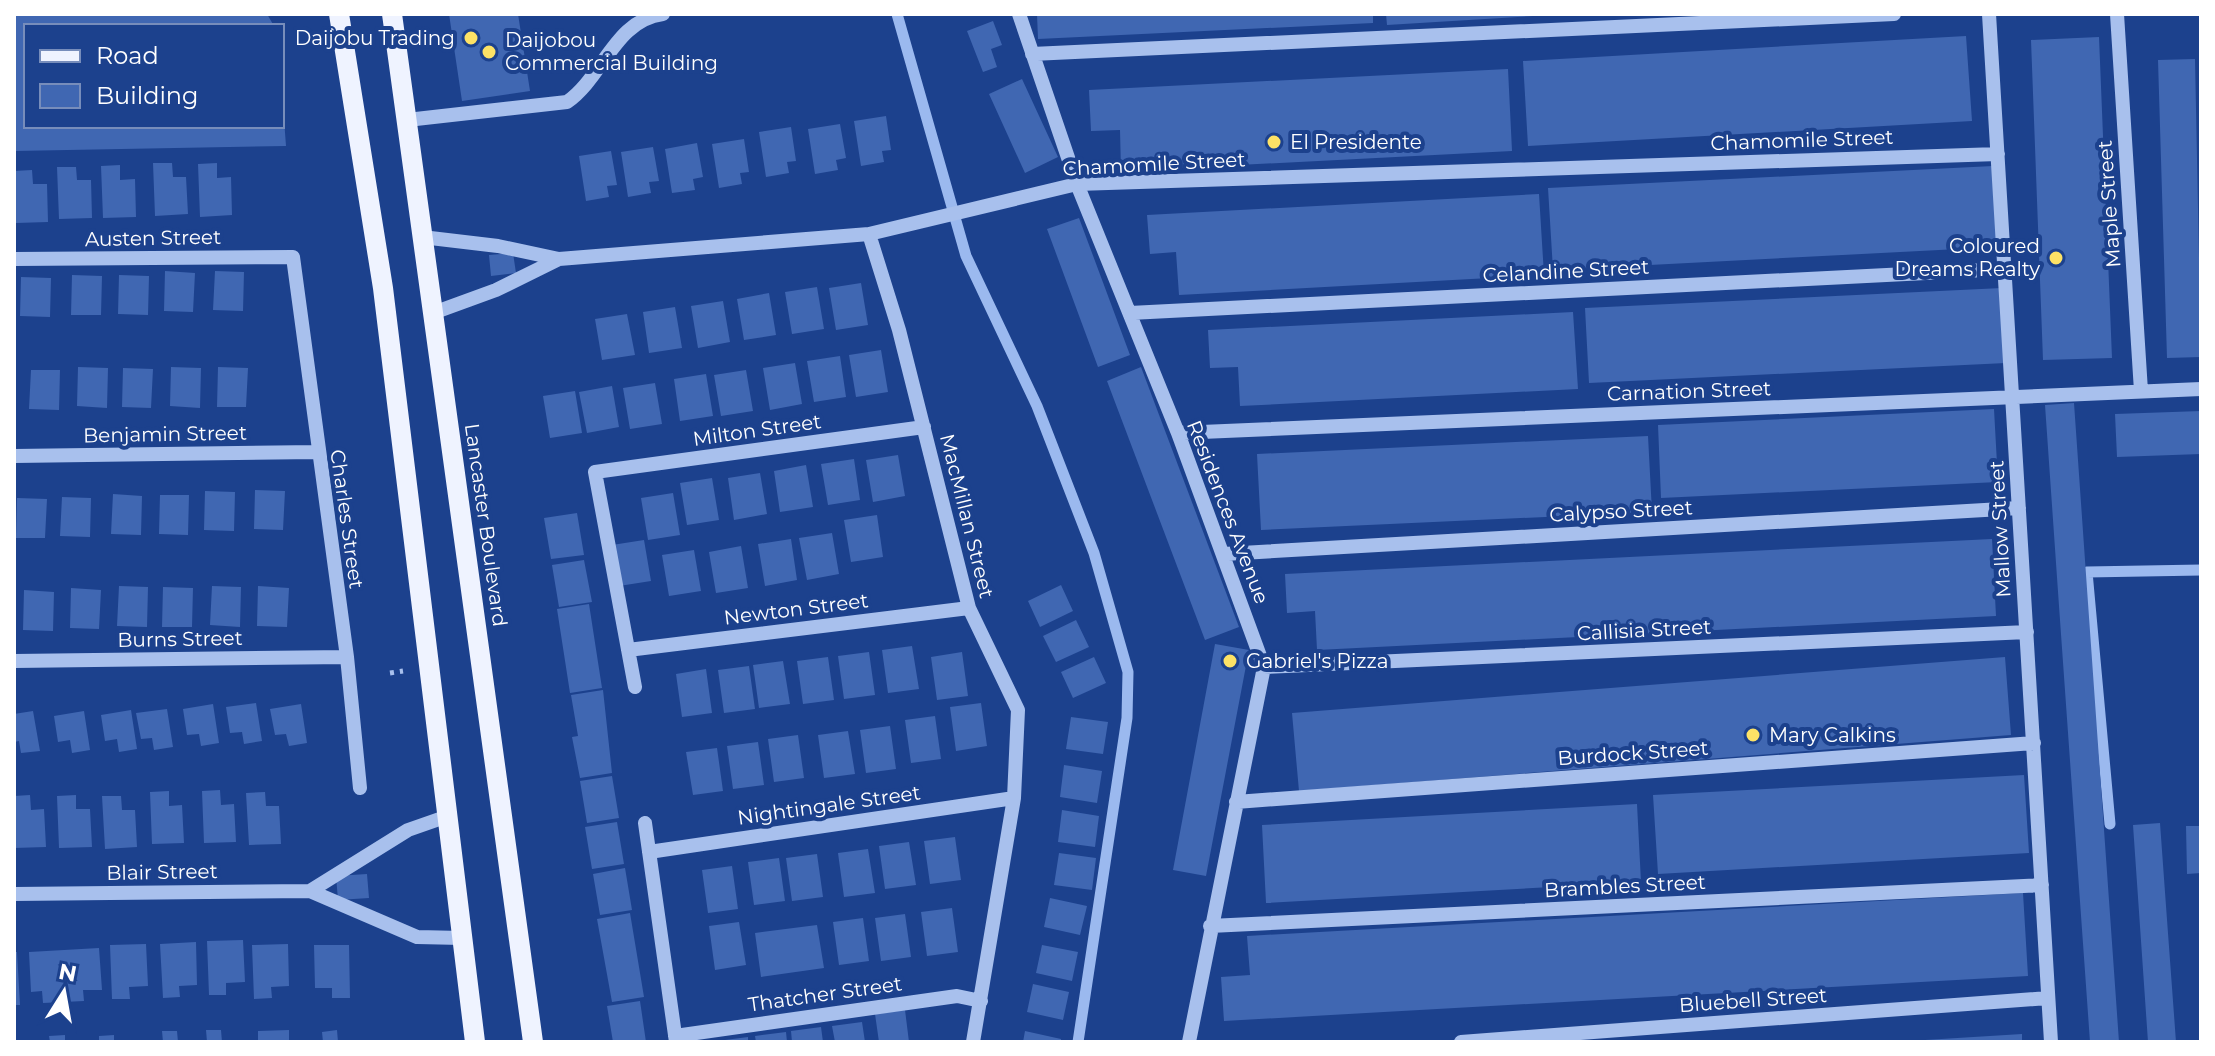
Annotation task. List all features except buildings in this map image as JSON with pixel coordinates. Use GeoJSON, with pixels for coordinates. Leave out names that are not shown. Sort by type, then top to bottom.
{"type":"FeatureCollection","features":[{"type":"Feature","properties":{"kind":"main road"},"geometry":{"type":"LineString","coordinates":[[339,14],[383,288],[475,1042]]}},
{"type":"Feature","properties":{"kind":"main road","name":"Lancaster Boulevard"},"geometry":{"type":"LineString","coordinates":[[392,14],[533,1042]]}},
{"type":"Feature","properties":{"kind":"street"},"geometry":{"type":"LineString","coordinates":[[407,120],[567,102],[586,89],[616,42],[632,26],[663,14]]}},
{"type":"Feature","properties":{"kind":"street","name":"Residences Avenue"},"geometry":{"type":"LineString","coordinates":[[1019,14],[1077,184],[1178,433],[1264,667]]}},
{"type":"Feature","properties":{"kind":"street"},"geometry":{"type":"LineString","coordinates":[[1032,54],[1894,14]]}},
{"type":"Feature","properties":{"kind":"street","name":"Mallow Street"},"geometry":{"type":"LineString","coordinates":[[1989,14],[2051,1042]]}},
{"type":"Feature","properties":{"kind":"street","name":"Maple Street"},"geometry":{"type":"LineString","coordinates":[[2117,14],[2141,391]]}},
{"type":"Feature","properties":{"kind":"street","name":"Chamomile Street"},"geometry":{"type":"LineString","coordinates":[[422,237],[498,246],[559,259],[869,234],[1077,184],[1998,154]]}},
{"type":"Feature","properties":{"kind":"street","name":"MacMillan Street"},"geometry":{"type":"LineString","coordinates":[[869,234],[899,330],[969,608],[1018,710],[1014,798],[973,1042]]}},
{"type":"Feature","properties":{"kind":"street","name":"Austen Street"},"geometry":{"type":"LineString","coordinates":[[14,259],[293,257]]}},
{"type":"Feature","properties":{"kind":"street","name":"Charles Street"},"geometry":{"type":"LineString","coordinates":[[293,257],[347,657],[360,788]]}},
{"type":"Feature","properties":{"kind":"street","name":"Chamomile Street"},"geometry":{"type":"LineString","coordinates":[[433,313],[496,290],[559,259]]}},
{"type":"Feature","properties":{"kind":"street","name":"Celandine Street"},"geometry":{"type":"LineString","coordinates":[[1130,313],[2005,269]]}},
{"type":"Feature","properties":{"kind":"street","name":"Carnation Street"},"geometry":{"type":"LineString","coordinates":[[1178,433],[2201,389]]}},
{"type":"Feature","properties":{"kind":"street","name":"Milton Street"},"geometry":{"type":"LineString","coordinates":[[628,650],[595,472],[924,427]]}},
{"type":"Feature","properties":{"kind":"street","name":"Benjamin Street"},"geometry":{"type":"LineString","coordinates":[[14,456],[317,452]]}},
{"type":"Feature","properties":{"kind":"street","name":"Calypso Street"},"geometry":{"type":"LineString","coordinates":[[1224,554],[2019,508]]}},
{"type":"Feature","properties":{"kind":"street","name":"Newton Street"},"geometry":{"type":"LineString","coordinates":[[628,650],[969,608]]}},
{"type":"Feature","properties":{"kind":"street","name":"Callisia Street"},"geometry":{"type":"LineString","coordinates":[[1264,667],[2027,632]]}},
{"type":"Feature","properties":{"kind":"street"},"geometry":{"type":"LineString","coordinates":[[628,650],[635,687]]}},
{"type":"Feature","properties":{"kind":"street","name":"Burns Street"},"geometry":{"type":"LineString","coordinates":[[14,661],[347,657]]}},
{"type":"Feature","properties":{"kind":"street"},"geometry":{"type":"LineString","coordinates":[[1189,1042],[1264,667]]}},
{"type":"Feature","properties":{"kind":"street","name":"Burdock Street"},"geometry":{"type":"LineString","coordinates":[[1236,802],[2034,743]]}},
{"type":"Feature","properties":{"kind":"street","name":"Nightingale Street"},"geometry":{"type":"LineString","coordinates":[[649,852],[1014,798]]}},
{"type":"Feature","properties":{"kind":"street"},"geometry":{"type":"LineString","coordinates":[[310,891],[408,830],[448,816]]}},
{"type":"Feature","properties":{"kind":"street"},"geometry":{"type":"LineString","coordinates":[[645,823],[676,1039]]}},
{"type":"Feature","properties":{"kind":"street","name":"Brambles Street"},"geometry":{"type":"LineString","coordinates":[[1210,926],[2042,885]]}},
{"type":"Feature","properties":{"kind":"street","name":"Blair Street"},"geometry":{"type":"LineString","coordinates":[[14,894],[310,891],[417,937],[462,938]]}},
{"type":"Feature","properties":{"kind":"street","name":"Thatcher Street"},"geometry":{"type":"LineString","coordinates":[[676,1039],[957,996],[981,1001]]}},
{"type":"Feature","properties":{"kind":"street","name":"Bluebell Street"},"geometry":{"type":"LineString","coordinates":[[1461,1042],[2048,998]]}},
{"type":"Feature","properties":{"kind":"waterway"},"geometry":{"type":"LineString","coordinates":[[897,14],[966,256],[1037,406],[1094,553],[1128,672],[1127,718],[1078,1042]]}},
{"type":"Feature","properties":{"kind":"waterway"},"geometry":{"type":"LineString","coordinates":[[2110,824],[2087,572],[2201,570]]}},
{"type":"Feature","properties":{"kind":"place","name":"Daijobu Trading"},"geometry":{"type":"Point","coordinates":[471,38]}},
{"type":"Feature","properties":{"kind":"place","name":"Daijobou Commercial Building"},"geometry":{"type":"Point","coordinates":[489,52]}},
{"type":"Feature","properties":{"kind":"place","name":"El Presidente"},"geometry":{"type":"Point","coordinates":[1274,142]}},
{"type":"Feature","properties":{"kind":"place","name":"Coloured Dreams Realty"},"geometry":{"type":"Point","coordinates":[2056,258]}},
{"type":"Feature","properties":{"kind":"place","name":"Gabriel's Pizza"},"geometry":{"type":"Point","coordinates":[1230,661]}},
{"type":"Feature","properties":{"kind":"place","name":"Mary Calkins"},"geometry":{"type":"Point","coordinates":[1753,735]}}]}
